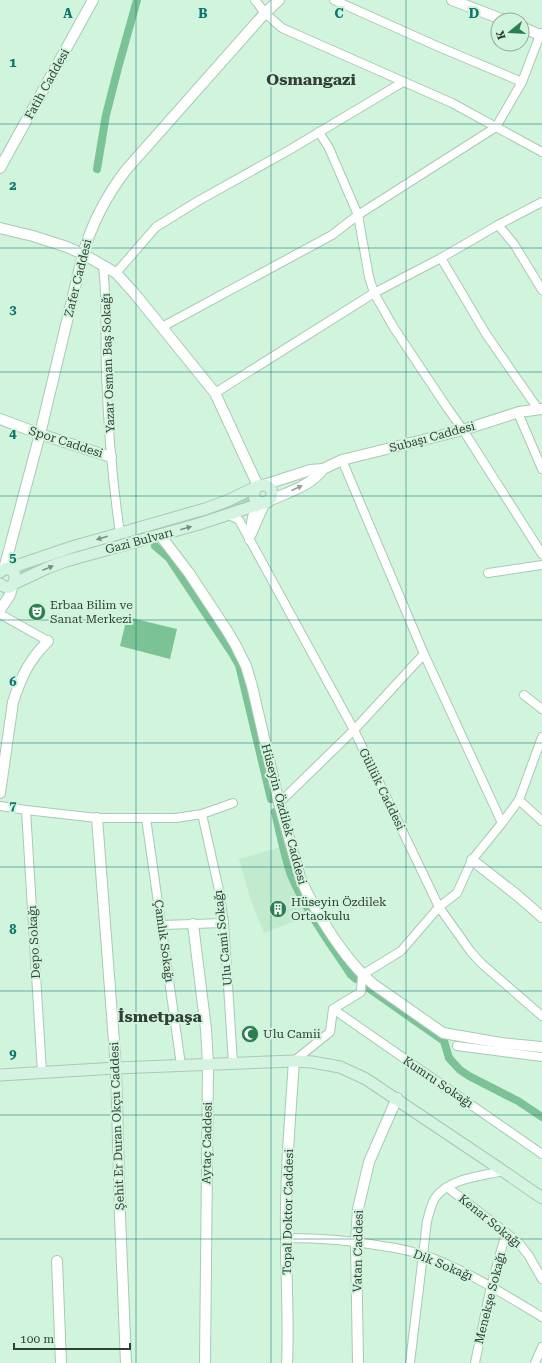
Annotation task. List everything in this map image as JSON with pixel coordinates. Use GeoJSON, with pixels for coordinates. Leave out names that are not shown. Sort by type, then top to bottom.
{"type":"FeatureCollection","features":[{"type":"Feature","properties":{"kind":"main road"},"geometry":{"type":"LineString","coordinates":[[261,485],[269,487],[272,492],[270,498],[258,503],[254,493],[261,485]]}},
{"type":"Feature","properties":{"kind":"main road","name":"Gazi Bulvarı"},"geometry":{"type":"LineString","coordinates":[[3,570],[72,547],[205,509],[227,501],[261,485]]}},
{"type":"Feature","properties":{"kind":"main road","name":"Gazi Bulvarı"},"geometry":{"type":"LineString","coordinates":[[5,586],[55,565],[160,535],[258,503]]}},
{"type":"Feature","properties":{"kind":"main road"},"geometry":{"type":"LineString","coordinates":[[3,570],[10,569],[15,573],[16,579],[5,586]]}},
{"type":"Feature","properties":{"kind":"main road"},"geometry":{"type":"LineString","coordinates":[[0,1075],[116,1068],[294,1061],[312,1062],[340,1067],[366,1079],[397,1098],[542,1198]]}},
{"type":"Feature","properties":{"kind":"street","name":"Fatih Caddesi"},"geometry":{"type":"LineString","coordinates":[[0,168],[93,0]]}},
{"type":"Feature","properties":{"kind":"street"},"geometry":{"type":"LineString","coordinates":[[255,0],[265,13],[282,28],[452,103],[542,152]]}},
{"type":"Feature","properties":{"kind":"street","name":"Zafer Caddesi"},"geometry":{"type":"LineString","coordinates":[[3,570],[40,434],[83,254],[98,213],[118,180],[265,13],[279,0]]}},
{"type":"Feature","properties":{"kind":"street"},"geometry":{"type":"LineString","coordinates":[[334,0],[522,82]]}},
{"type":"Feature","properties":{"kind":"street"},"geometry":{"type":"LineString","coordinates":[[452,0],[490,15]]}},
{"type":"Feature","properties":{"kind":"street"},"geometry":{"type":"LineString","coordinates":[[162,327],[332,234],[358,215],[496,127],[522,82],[541,34],[530,30]]}},
{"type":"Feature","properties":{"kind":"street"},"geometry":{"type":"LineString","coordinates":[[116,273],[156,227],[403,82]]}},
{"type":"Feature","properties":{"kind":"street"},"geometry":{"type":"LineString","coordinates":[[319,132],[329,148],[358,215],[369,277],[374,293],[394,328],[463,430],[542,554]]}},
{"type":"Feature","properties":{"kind":"street"},"geometry":{"type":"LineString","coordinates":[[215,393],[374,293],[541,203]]}},
{"type":"Feature","properties":{"kind":"street"},"geometry":{"type":"LineString","coordinates":[[498,225],[514,244],[542,290]]}},
{"type":"Feature","properties":{"kind":"street"},"geometry":{"type":"LineString","coordinates":[[0,228],[51,241],[83,254],[116,273],[135,294],[215,393],[261,485]]}},
{"type":"Feature","properties":{"kind":"street"},"geometry":{"type":"LineString","coordinates":[[441,258],[486,334],[540,409]]}},
{"type":"Feature","properties":{"kind":"street","name":"Yazar Osman Baş Sokağı"},"geometry":{"type":"LineString","coordinates":[[103,265],[106,294],[106,371],[111,457],[120,533]]}},
{"type":"Feature","properties":{"kind":"street","name":"Subaşı Caddesi"},"geometry":{"type":"LineString","coordinates":[[261,485],[310,470],[323,469],[342,460],[463,430],[518,413],[540,409]]}},
{"type":"Feature","properties":{"kind":"street"},"geometry":{"type":"LineString","coordinates":[[518,413],[542,469]]}},
{"type":"Feature","properties":{"kind":"street","name":"Spor Caddesi"},"geometry":{"type":"LineString","coordinates":[[0,419],[40,434],[111,457]]}},
{"type":"Feature","properties":{"kind":"street"},"geometry":{"type":"LineString","coordinates":[[342,460],[424,654],[502,823]]}},
{"type":"Feature","properties":{"kind":"street","name":"Subaşı Caddesi"},"geometry":{"type":"LineString","coordinates":[[258,503],[309,483],[323,469]]}},
{"type":"Feature","properties":{"kind":"street"},"geometry":{"type":"LineString","coordinates":[[249,540],[258,503]]}},
{"type":"Feature","properties":{"kind":"street"},"geometry":{"type":"LineString","coordinates":[[249,540],[258,503]]}},
{"type":"Feature","properties":{"kind":"street","name":"Güllük Caddesi"},"geometry":{"type":"LineString","coordinates":[[228,514],[239,520],[354,730],[439,907],[468,948],[481,963],[542,1016]]}},
{"type":"Feature","properties":{"kind":"street","name":"Hüseyin Özdilek Caddesi"},"geometry":{"type":"LineString","coordinates":[[160,535],[189,573],[226,629],[241,656],[252,686],[279,803],[300,877],[324,922],[347,956],[362,975],[443,1033],[501,1043],[542,1047]]}},
{"type":"Feature","properties":{"kind":"street"},"geometry":{"type":"LineString","coordinates":[[488,573],[542,565]]}},
{"type":"Feature","properties":{"kind":"street"},"geometry":{"type":"LineString","coordinates":[[0,610],[10,595],[5,586]]}},
{"type":"Feature","properties":{"kind":"street"},"geometry":{"type":"LineString","coordinates":[[0,614],[48,641],[29,663],[15,695],[10,719],[0,794]]}},
{"type":"Feature","properties":{"kind":"street"},"geometry":{"type":"LineString","coordinates":[[279,803],[354,730],[424,654]]}},
{"type":"Feature","properties":{"kind":"street"},"geometry":{"type":"LineString","coordinates":[[524,695],[542,709]]}},
{"type":"Feature","properties":{"kind":"street"},"geometry":{"type":"LineString","coordinates":[[294,1061],[330,1032],[333,1009],[361,992],[362,975],[401,951],[439,907],[457,893],[472,860],[519,800],[542,737]]}},
{"type":"Feature","properties":{"kind":"street"},"geometry":{"type":"LineString","coordinates":[[519,800],[542,821]]}},
{"type":"Feature","properties":{"kind":"street"},"geometry":{"type":"LineString","coordinates":[[0,806],[97,818],[176,818],[202,814],[232,803]]}},
{"type":"Feature","properties":{"kind":"street","name":"Depo Sokağı"},"geometry":{"type":"LineString","coordinates":[[26,810],[42,1073]]}},
{"type":"Feature","properties":{"kind":"street","name":"Ulu Cami Sokağı"},"geometry":{"type":"LineString","coordinates":[[202,814],[219,890],[224,923],[234,1063]]}},
{"type":"Feature","properties":{"kind":"street","name":"Şehit Er Duran Okçu Caddesi"},"geometry":{"type":"LineString","coordinates":[[97,818],[116,1068],[120,1231],[126,1363]]}},
{"type":"Feature","properties":{"kind":"street","name":"Çamlık Sokağı"},"geometry":{"type":"LineString","coordinates":[[146,818],[181,1065]]}},
{"type":"Feature","properties":{"kind":"street"},"geometry":{"type":"LineString","coordinates":[[472,860],[542,917]]}},
{"type":"Feature","properties":{"kind":"street"},"geometry":{"type":"LineString","coordinates":[[162,925],[224,923]]}},
{"type":"Feature","properties":{"kind":"street","name":"Aytaç Caddesi"},"geometry":{"type":"LineString","coordinates":[[193,924],[202,996],[208,1064],[205,1363]]}},
{"type":"Feature","properties":{"kind":"street","name":"Kumru Sokağı"},"geometry":{"type":"LineString","coordinates":[[333,1009],[542,1154]]}},
{"type":"Feature","properties":{"kind":"street"},"geometry":{"type":"LineString","coordinates":[[457,1046],[542,1057]]}},
{"type":"Feature","properties":{"kind":"street","name":"Topal Doktor Caddesi"},"geometry":{"type":"LineString","coordinates":[[286,1363],[288,1309],[286,1238],[288,1153],[294,1061]]}},
{"type":"Feature","properties":{"kind":"street","name":"Vatan Caddesi"},"geometry":{"type":"LineString","coordinates":[[358,1363],[356,1242],[359,1203],[369,1162],[397,1098]]}},
{"type":"Feature","properties":{"kind":"street"},"geometry":{"type":"LineString","coordinates":[[410,1363],[427,1221],[432,1203],[436,1196],[447,1187],[467,1179],[504,1171]]}},
{"type":"Feature","properties":{"kind":"street","name":"Kenar Sokağı"},"geometry":{"type":"LineString","coordinates":[[447,1187],[524,1248],[542,1278]]}},
{"type":"Feature","properties":{"kind":"street","name":"Menekşe Sokağı"},"geometry":{"type":"LineString","coordinates":[[474,1363],[491,1286],[506,1233]]}},
{"type":"Feature","properties":{"kind":"street","name":"Dik Sokağı"},"geometry":{"type":"LineString","coordinates":[[286,1238],[329,1239],[356,1242],[423,1255],[491,1286],[542,1317]]}},
{"type":"Feature","properties":{"kind":"street"},"geometry":{"type":"LineString","coordinates":[[57,1261],[61,1363]]}},
{"type":"Feature","properties":{"kind":"street"},"geometry":{"type":"LineString","coordinates":[[536,1363],[542,1346]]}},
{"type":"Feature","properties":{"kind":"shaded area"},"geometry":{"type":"Polygon","coordinates":[[[250,496],[252,501],[22,574],[19,568],[194,518],[250,496]]]}},
{"type":"Feature","properties":{"kind":"shaded area"},"geometry":{"type":"Polygon","coordinates":[[[127,617],[177,629],[170,659],[120,646],[127,617]]]}},
{"type":"Feature","properties":{"kind":"shaded area"},"geometry":{"type":"Polygon","coordinates":[[[281,847],[288,873],[308,916],[264,933],[251,901],[239,859],[281,847]]]}},
{"type":"Feature","properties":{"kind":"waterway"},"geometry":{"type":"LineString","coordinates":[[97,169],[106,115],[137,0]]}},
{"type":"Feature","properties":{"kind":"waterway"},"geometry":{"type":"LineString","coordinates":[[155,546],[169,558],[239,665],[271,799]]}},
{"type":"Feature","properties":{"kind":"waterway"},"geometry":{"type":"LineString","coordinates":[[275,812],[286,860],[297,888],[327,939],[351,975],[356,979]]}},
{"type":"Feature","properties":{"kind":"waterway"},"geometry":{"type":"LineString","coordinates":[[367,987],[444,1041],[449,1058],[460,1070],[518,1101],[542,1117]]}},
{"type":"Feature","properties":{"kind":"place","name":"Erbaa Bilim ve Sanat Merkezi"},"geometry":{"type":"Point","coordinates":[37,612]}},
{"type":"Feature","properties":{"kind":"place","name":"Hüseyin Özdilek Ortaokulu"},"geometry":{"type":"Point","coordinates":[278,909]}},
{"type":"Feature","properties":{"kind":"place","name":"Ulu Camii"},"geometry":{"type":"Point","coordinates":[250,1034]}},
{"type":"Feature","properties":{"kind":"district","name":"Osmangazi"},"geometry":{"type":"Point","coordinates":[311,79]}},
{"type":"Feature","properties":{"kind":"district","name":"İsmetpaşa"},"geometry":{"type":"Point","coordinates":[160,1016]}}]}
